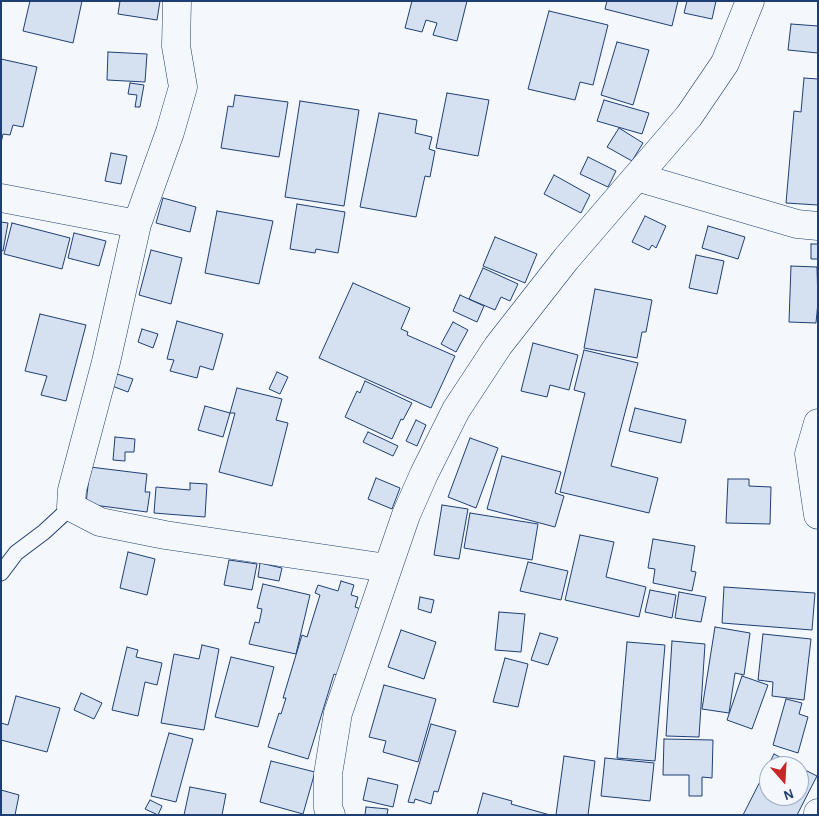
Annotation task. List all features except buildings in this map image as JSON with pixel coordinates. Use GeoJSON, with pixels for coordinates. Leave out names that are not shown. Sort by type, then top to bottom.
{"type":"FeatureCollection","features":[{"type":"Feature","properties":{"kind":"street"},"geometry":{"type":"LineString","coordinates":[[177,1],[176,46],[182,87],[170,132],[137,224],[106,362],[72,490],[71,507],[100,522],[165,536],[387,568]]}},
{"type":"Feature","properties":{"kind":"street"},"geometry":{"type":"LineString","coordinates":[[331,815],[328,808],[328,774],[338,713],[406,515],[456,410],[498,346],[537,295],[689,116],[725,63],[750,1]]}},
{"type":"Feature","properties":{"kind":"street"},"geometry":{"type":"LineString","coordinates":[[637,178],[797,224],[818,226]]}},
{"type":"Feature","properties":{"kind":"street"},"geometry":{"type":"LineString","coordinates":[[1,198],[137,224]]}},
{"type":"Feature","properties":{"kind":"street"},"geometry":{"type":"LineString","coordinates":[[818,423],[809,454],[818,515]]}},
{"type":"Feature","properties":{"kind":"lane"},"geometry":{"type":"LineString","coordinates":[[1,573],[16,553],[44,532],[71,507]]}}]}
